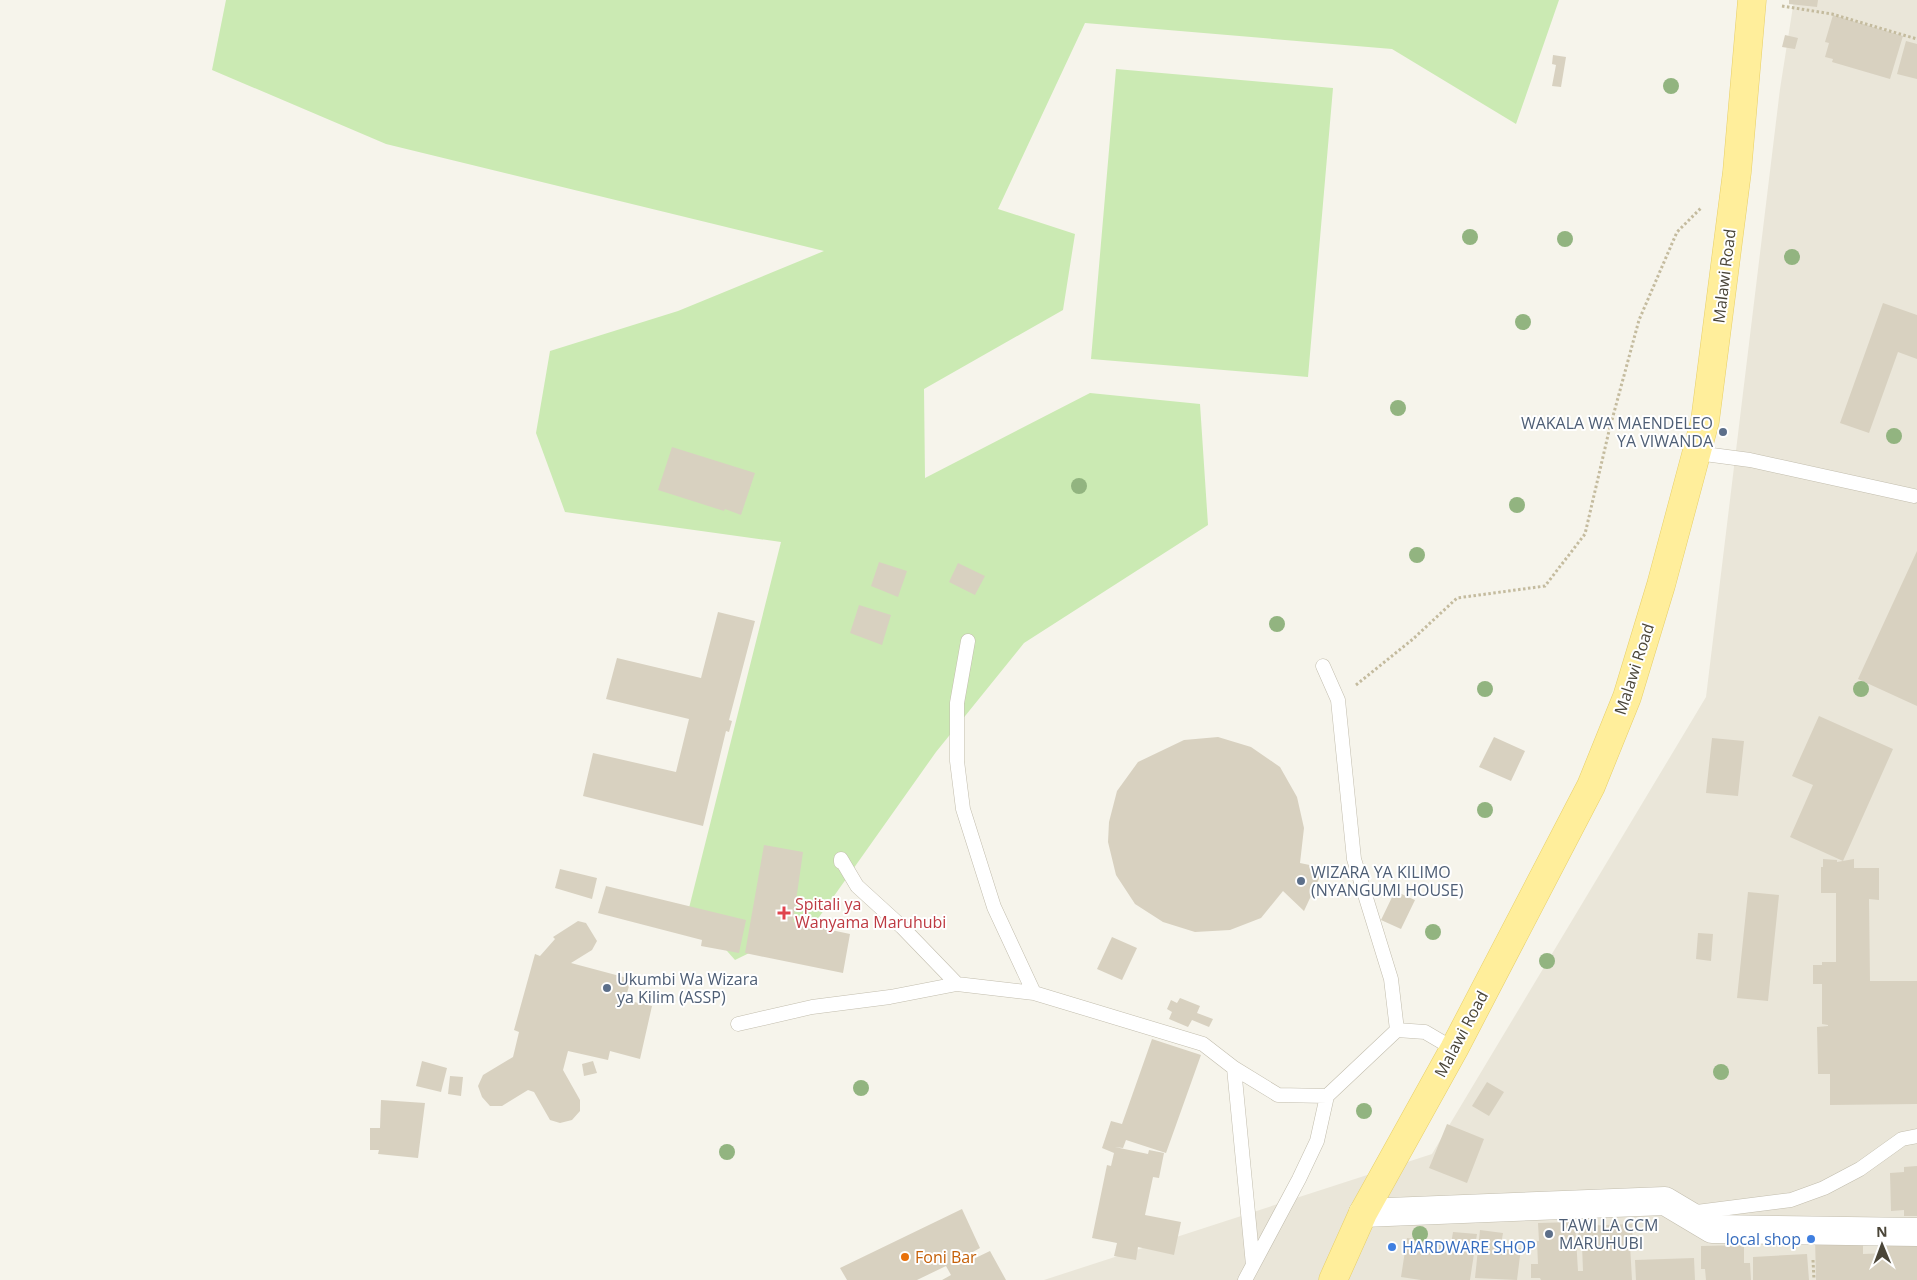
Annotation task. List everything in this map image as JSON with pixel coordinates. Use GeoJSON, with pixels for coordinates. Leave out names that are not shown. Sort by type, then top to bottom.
{"type":"FeatureCollection","features":[{"type":"Feature","properties":{"kind":"main road","name":"Malawi Road"},"geometry":{"type":"LineString","coordinates":[[1334,1280],[1363,1214],[1454,1048],[1594,777],[1627,697],[1661,585],[1705,421],[1726,271],[1752,0]]}},
{"type":"Feature","properties":{"kind":"street"},"geometry":{"type":"LineString","coordinates":[[1363,1214],[1665,1201],[1712,1229],[1917,1232]]}},
{"type":"Feature","properties":{"kind":"lane"},"geometry":{"type":"LineString","coordinates":[[1697,453],[1750,460],[1914,496]]}},
{"type":"Feature","properties":{"kind":"lane"},"geometry":{"type":"LineString","coordinates":[[968,641],[957,703],[956,761],[963,809],[994,907],[1034,993]]}},
{"type":"Feature","properties":{"kind":"lane"},"geometry":{"type":"LineString","coordinates":[[1323,666],[1338,700],[1354,859],[1391,979],[1397,1030]]}},
{"type":"Feature","properties":{"kind":"lane"},"geometry":{"type":"LineString","coordinates":[[841,862],[841,859],[857,886],[902,926],[957,984]]}},
{"type":"Feature","properties":{"kind":"lane"},"geometry":{"type":"LineString","coordinates":[[738,1024],[812,1007],[890,997],[957,984],[1034,993],[1203,1044],[1234,1068],[1278,1095],[1327,1096]]}},
{"type":"Feature","properties":{"kind":"lane"},"geometry":{"type":"LineString","coordinates":[[1246,1280],[1317,1142],[1327,1096],[1397,1030],[1425,1032],[1454,1048]]}},
{"type":"Feature","properties":{"kind":"lane"},"geometry":{"type":"LineString","coordinates":[[1234,1068],[1253,1265]]}},
{"type":"Feature","properties":{"kind":"lane"},"geometry":{"type":"LineString","coordinates":[[1686,1213],[1791,1200],[1824,1188],[1860,1169],[1902,1138],[1917,1136]]}},
{"type":"Feature","properties":{"kind":"path"},"geometry":{"type":"LineString","coordinates":[[1779,5],[1832,14],[1917,38]]}},
{"type":"Feature","properties":{"kind":"path"},"geometry":{"type":"LineString","coordinates":[[1338,700],[1413,639],[1457,598],[1544,586],[1585,534],[1609,431],[1639,320],[1677,232],[1704,205]]}},
{"type":"Feature","properties":{"kind":"shaded area"},"geometry":{"type":"Polygon","coordinates":[[[1794,0],[1917,0],[1917,1280],[1044,1280],[1432,1154],[1706,697],[1780,89],[1794,0]]]}},
{"type":"Feature","properties":{"kind":"green space"},"geometry":{"type":"Polygon","coordinates":[[[226,0],[1559,0],[1516,124],[1392,49],[1085,23],[998,209],[1075,234],[1063,310],[924,389],[925,478],[1090,393],[1200,404],[1208,525],[1024,643],[936,752],[817,920],[735,960],[689,908],[781,542],[565,512],[536,433],[550,351],[678,311],[824,251],[386,144],[212,70],[226,0]]]}},
{"type":"Feature","properties":{"kind":"green space"},"geometry":{"type":"Polygon","coordinates":[[[1116,69],[1333,88],[1308,377],[1091,359],[1116,69]]]}},
{"type":"Feature","properties":{"kind":"building"},"geometry":{"type":"Polygon","coordinates":[[[1789,0],[1818,0],[1817,7],[1789,4],[1789,0]]]}},
{"type":"Feature","properties":{"kind":"building"},"geometry":{"type":"Polygon","coordinates":[[[1833,15],[1903,36],[1890,79],[1832,62],[1833,59],[1825,57],[1829,43],[1825,42],[1833,15]]]}},
{"type":"Feature","properties":{"kind":"building"},"geometry":{"type":"Polygon","coordinates":[[[1785,35],[1798,38],[1795,49],[1782,47],[1785,35]]]}},
{"type":"Feature","properties":{"kind":"building"},"geometry":{"type":"Polygon","coordinates":[[[1906,41],[1917,44],[1917,79],[1897,74],[1906,41]]]}},
{"type":"Feature","properties":{"kind":"building"},"geometry":{"type":"Polygon","coordinates":[[[1553,55],[1566,57],[1561,87],[1552,86],[1556,65],[1552,64],[1553,55]]]}},
{"type":"Feature","properties":{"kind":"building"},"geometry":{"type":"Polygon","coordinates":[[[1883,303],[1917,315],[1917,359],[1898,352],[1869,433],[1840,423],[1883,303]]]}},
{"type":"Feature","properties":{"kind":"building"},"geometry":{"type":"Polygon","coordinates":[[[672,447],[755,473],[741,515],[658,490],[672,447]]]}},
{"type":"Feature","properties":{"kind":"building"},"geometry":{"type":"Polygon","coordinates":[[[1917,551],[1917,706],[1858,679],[1917,551]]]}},
{"type":"Feature","properties":{"kind":"building"},"geometry":{"type":"Polygon","coordinates":[[[879,562],[907,571],[898,597],[871,586],[879,562]]]}},
{"type":"Feature","properties":{"kind":"building"},"geometry":{"type":"Polygon","coordinates":[[[958,563],[985,576],[975,595],[949,582],[958,563]]]}},
{"type":"Feature","properties":{"kind":"building"},"geometry":{"type":"Polygon","coordinates":[[[859,605],[891,615],[882,645],[850,633],[859,605]]]}},
{"type":"Feature","properties":{"kind":"building"},"geometry":{"type":"Polygon","coordinates":[[[718,612],[755,621],[729,720],[732,721],[729,732],[726,731],[703,826],[583,796],[593,753],[676,772],[689,719],[606,699],[617,658],[701,678],[718,612]]]}},
{"type":"Feature","properties":{"kind":"building"},"geometry":{"type":"Polygon","coordinates":[[[1819,716],[1893,749],[1843,861],[1790,837],[1813,785],[1792,776],[1819,716]]]}},
{"type":"Feature","properties":{"kind":"building"},"geometry":{"type":"Polygon","coordinates":[[[1218,737],[1251,747],[1280,767],[1297,797],[1304,828],[1300,863],[1324,868],[1304,911],[1283,891],[1261,918],[1230,930],[1195,932],[1163,922],[1135,904],[1116,875],[1108,842],[1109,822],[1117,791],[1138,762],[1184,740],[1218,737]]]}},
{"type":"Feature","properties":{"kind":"building"},"geometry":{"type":"Polygon","coordinates":[[[1494,737],[1525,751],[1511,781],[1479,767],[1494,737]]]}},
{"type":"Feature","properties":{"kind":"building"},"geometry":{"type":"Polygon","coordinates":[[[1712,738],[1744,741],[1738,796],[1706,793],[1712,738]]]}},
{"type":"Feature","properties":{"kind":"building"},"geometry":{"type":"Polygon","coordinates":[[[764,845],[803,852],[793,922],[850,934],[843,973],[745,953],[764,845]]]}},
{"type":"Feature","properties":{"kind":"building"},"geometry":{"type":"Polygon","coordinates":[[[1823,859],[1837,860],[1837,862],[1854,859],[1854,868],[1879,868],[1879,900],[1869,899],[1870,981],[1917,981],[1917,1104],[1830,1105],[1830,1074],[1818,1074],[1817,1027],[1828,1025],[1822,1024],[1822,984],[1813,984],[1813,965],[1822,965],[1822,962],[1836,962],[1836,893],[1821,893],[1821,867],[1823,867],[1823,859]]]}},
{"type":"Feature","properties":{"kind":"building"},"geometry":{"type":"Polygon","coordinates":[[[560,869],[597,878],[592,899],[555,888],[560,869]]]}},
{"type":"Feature","properties":{"kind":"building"},"geometry":{"type":"Polygon","coordinates":[[[606,886],[746,920],[739,953],[701,946],[702,940],[598,913],[606,886]]]}},
{"type":"Feature","properties":{"kind":"building"},"geometry":{"type":"Polygon","coordinates":[[[1395,891],[1415,900],[1401,929],[1381,920],[1395,891]]]}},
{"type":"Feature","properties":{"kind":"building"},"geometry":{"type":"Polygon","coordinates":[[[1748,892],[1779,895],[1768,1001],[1737,998],[1748,892]]]}},
{"type":"Feature","properties":{"kind":"building"},"geometry":{"type":"Polygon","coordinates":[[[578,921],[586,923],[597,941],[592,950],[571,963],[631,979],[625,1000],[652,1006],[640,1059],[610,1051],[608,1060],[568,1051],[563,1070],[580,1100],[580,1111],[572,1120],[560,1123],[550,1120],[534,1092],[528,1090],[502,1106],[490,1106],[482,1097],[478,1086],[483,1075],[513,1057],[519,1032],[514,1030],[535,954],[540,956],[555,939],[553,937],[578,921]]]}},
{"type":"Feature","properties":{"kind":"building"},"geometry":{"type":"Polygon","coordinates":[[[1698,933],[1713,934],[1711,961],[1696,959],[1698,933]]]}},
{"type":"Feature","properties":{"kind":"building"},"geometry":{"type":"Polygon","coordinates":[[[1112,937],[1137,948],[1122,980],[1097,969],[1112,937]]]}},
{"type":"Feature","properties":{"kind":"building"},"geometry":{"type":"Polygon","coordinates":[[[1180,998],[1200,1006],[1197,1013],[1213,1019],[1209,1027],[1192,1020],[1188,1027],[1169,1019],[1172,1012],[1167,1009],[1171,1000],[1177,1003],[1180,998]]]}},
{"type":"Feature","properties":{"kind":"building"},"geometry":{"type":"Polygon","coordinates":[[[1152,1039],[1201,1055],[1166,1153],[1126,1140],[1123,1148],[1115,1147],[1148,1154],[1149,1150],[1164,1153],[1159,1178],[1153,1177],[1145,1215],[1181,1222],[1174,1255],[1138,1247],[1136,1260],[1114,1256],[1117,1243],[1092,1238],[1107,1165],[1111,1166],[1114,1153],[1102,1148],[1111,1121],[1122,1124],[1152,1039]]]}},
{"type":"Feature","properties":{"kind":"building"},"geometry":{"type":"Polygon","coordinates":[[[422,1061],[447,1068],[441,1092],[416,1086],[422,1061]]]}},
{"type":"Feature","properties":{"kind":"building"},"geometry":{"type":"Polygon","coordinates":[[[593,1061],[597,1073],[584,1076],[582,1064],[593,1061]]]}},
{"type":"Feature","properties":{"kind":"building"},"geometry":{"type":"Polygon","coordinates":[[[450,1076],[463,1077],[461,1096],[448,1094],[450,1076]]]}},
{"type":"Feature","properties":{"kind":"building"},"geometry":{"type":"Polygon","coordinates":[[[1487,1082],[1504,1092],[1489,1116],[1472,1106],[1487,1082]]]}},
{"type":"Feature","properties":{"kind":"building"},"geometry":{"type":"Polygon","coordinates":[[[381,1100],[425,1103],[418,1158],[378,1154],[379,1150],[370,1150],[370,1128],[380,1128],[381,1100]]]}},
{"type":"Feature","properties":{"kind":"building"},"geometry":{"type":"Polygon","coordinates":[[[1447,1124],[1484,1139],[1467,1183],[1429,1168],[1447,1124]]]}},
{"type":"Feature","properties":{"kind":"building"},"geometry":{"type":"Polygon","coordinates":[[[1917,1166],[1917,1216],[1904,1216],[1904,1210],[1891,1211],[1890,1173],[1904,1172],[1904,1167],[1917,1166]]]}},
{"type":"Feature","properties":{"kind":"building"},"geometry":{"type":"Polygon","coordinates":[[[962,1209],[980,1248],[962,1258],[965,1263],[990,1251],[1006,1280],[942,1280],[951,1275],[946,1266],[917,1280],[847,1280],[840,1268],[962,1209]]]}},
{"type":"Feature","properties":{"kind":"building"},"geometry":{"type":"Polygon","coordinates":[[[1575,1222],[1578,1271],[1583,1271],[1582,1245],[1579,1245],[1578,1226],[1632,1224],[1633,1245],[1630,1245],[1632,1280],[1541,1280],[1540,1278],[1531,1278],[1531,1264],[1538,1264],[1538,1223],[1575,1222]]]}},
{"type":"Feature","properties":{"kind":"building"},"geometry":{"type":"Polygon","coordinates":[[[1480,1230],[1503,1233],[1501,1245],[1521,1248],[1517,1280],[1475,1278],[1480,1230]]]}},
{"type":"Feature","properties":{"kind":"building"},"geometry":{"type":"Polygon","coordinates":[[[1453,1232],[1477,1234],[1470,1280],[1421,1280],[1401,1277],[1407,1238],[1451,1244],[1453,1232]]]}},
{"type":"Feature","properties":{"kind":"building"},"geometry":{"type":"Polygon","coordinates":[[[1863,1236],[1863,1254],[1887,1253],[1887,1243],[1917,1243],[1917,1280],[1816,1280],[1815,1237],[1863,1236]]]}},
{"type":"Feature","properties":{"kind":"building"},"geometry":{"type":"Polygon","coordinates":[[[1744,1245],[1744,1263],[1750,1263],[1751,1280],[1706,1280],[1705,1269],[1701,1269],[1701,1246],[1744,1245]]]}},
{"type":"Feature","properties":{"kind":"building"},"geometry":{"type":"Polygon","coordinates":[[[1807,1254],[1809,1280],[1753,1280],[1753,1257],[1807,1254]]]}},
{"type":"Feature","properties":{"kind":"building"},"geometry":{"type":"Polygon","coordinates":[[[1694,1258],[1695,1280],[1636,1280],[1635,1260],[1694,1258]]]}},
{"type":"Feature","properties":{"kind":"place","name":"WAKALA WA MAENDELEO YA VIWANDA"},"geometry":{"type":"Point","coordinates":[1723,432]}},
{"type":"Feature","properties":{"kind":"place","name":"WIZARA YA KILIMO (NYANGUMI HOUSE)"},"geometry":{"type":"Point","coordinates":[1301,881]}},
{"type":"Feature","properties":{"kind":"place","name":"Spitali ya Wanyama Maruhubi"},"geometry":{"type":"Point","coordinates":[784,913]}},
{"type":"Feature","properties":{"kind":"place","name":"Ukumbi Wa Wizara ya Kilim (ASSP)"},"geometry":{"type":"Point","coordinates":[607,988]}},
{"type":"Feature","properties":{"kind":"place","name":"TAWI LA CCM MARUHUBI"},"geometry":{"type":"Point","coordinates":[1549,1234]}},
{"type":"Feature","properties":{"kind":"place","name":"local shop"},"geometry":{"type":"Point","coordinates":[1811,1239]}},
{"type":"Feature","properties":{"kind":"place","name":"HARDWARE SHOP"},"geometry":{"type":"Point","coordinates":[1392,1247]}},
{"type":"Feature","properties":{"kind":"place","name":"Foni Bar"},"geometry":{"type":"Point","coordinates":[905,1257]}}]}
